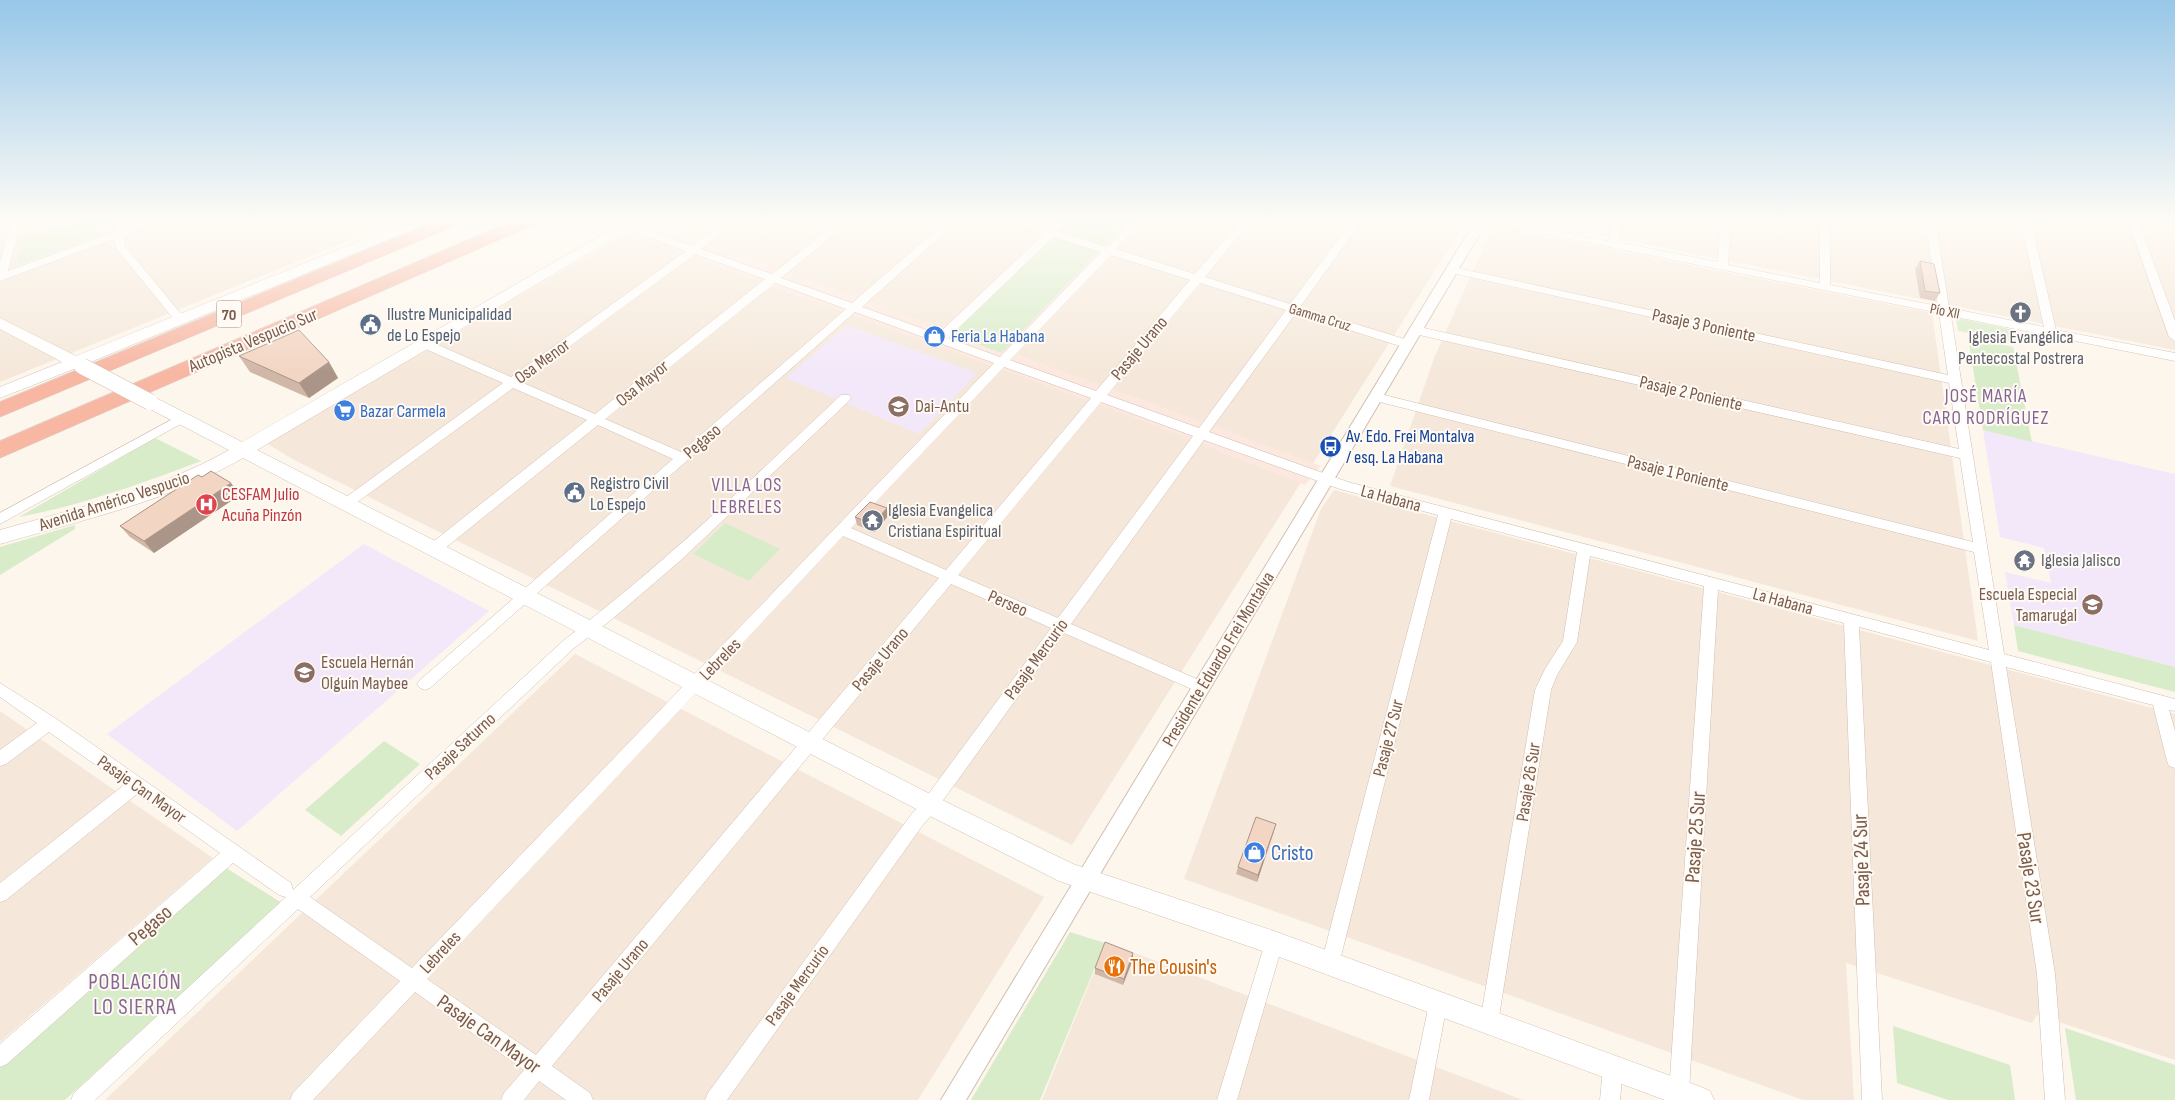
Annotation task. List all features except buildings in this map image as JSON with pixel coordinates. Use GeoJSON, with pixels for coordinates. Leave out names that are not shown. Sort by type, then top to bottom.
{"type":"FeatureCollection","features":[{"type":"Feature","properties":{"kind":"highway","name":"Autopista Vespucio Sur"},"geometry":{"type":"LineString","coordinates":[[0,410],[336,269]]}},
{"type":"Feature","properties":{"kind":"highway","name":"Autopista Vespucio Sur"},"geometry":{"type":"LineString","coordinates":[[0,450],[415,269]]}},
{"type":"Feature","properties":{"kind":"main road"},"geometry":{"type":"LineString","coordinates":[[0,393],[78,364],[301,269]]}},
{"type":"Feature","properties":{"kind":"main road","name":"Avenida Américo Vespucio"},"geometry":{"type":"LineString","coordinates":[[0,537],[146,494],[197,474],[243,450],[553,269]]}},
{"type":"Feature","properties":{"kind":"main road"},"geometry":{"type":"LineString","coordinates":[[0,323],[589,630],[930,805],[1085,880],[1274,944],[1690,1096]]}},
{"type":"Feature","properties":{"kind":"street"},"geometry":{"type":"LineString","coordinates":[[1,278],[24,269]]}},
{"type":"Feature","properties":{"kind":"street"},"geometry":{"type":"LineString","coordinates":[[139,269],[180,320]]}},
{"type":"Feature","properties":{"kind":"street","name":"Osa Menor"},"geometry":{"type":"LineString","coordinates":[[347,504],[668,269]]}},
{"type":"Feature","properties":{"kind":"street","name":"La Habana"},"geometry":{"type":"LineString","coordinates":[[749,269],[1326,479],[1584,549],[2175,704]]}},
{"type":"Feature","properties":{"kind":"street","name":"Osa Mayor"},"geometry":{"type":"LineString","coordinates":[[434,549],[784,269]]}},
{"type":"Feature","properties":{"kind":"street","name":"Pegaso"},"geometry":{"type":"LineString","coordinates":[[425,684],[898,269]]}},
{"type":"Feature","properties":{"kind":"street"},"geometry":{"type":"LineString","coordinates":[[940,339],[1013,269]]}},
{"type":"Feature","properties":{"kind":"street","name":"Lebreles"},"geometry":{"type":"LineString","coordinates":[[300,1100],[1091,269]]}},
{"type":"Feature","properties":{"kind":"street","name":"Gamma Cruz"},"geometry":{"type":"LineString","coordinates":[[1165,269],[1292,309],[1411,337]]}},
{"type":"Feature","properties":{"kind":"street","name":"Pasaje Urano"},"geometry":{"type":"LineString","coordinates":[[511,1100],[1205,269]]}},
{"type":"Feature","properties":{"kind":"street","name":"Pasaje Mercurio"},"geometry":{"type":"LineString","coordinates":[[715,1100],[910,829],[930,805],[1321,269]]}},
{"type":"Feature","properties":{"kind":"street","name":"Pío XII"},"geometry":{"type":"LineString","coordinates":[[1739,269],[2175,357]]}},
{"type":"Feature","properties":{"kind":"street"},"geometry":{"type":"LineString","coordinates":[[1825,269],[1825,287]]}},
{"type":"Feature","properties":{"kind":"street"},"geometry":{"type":"LineString","coordinates":[[1938,269],[1945,311]]}},
{"type":"Feature","properties":{"kind":"street"},"geometry":{"type":"LineString","coordinates":[[2037,269],[2051,332]]}},
{"type":"Feature","properties":{"kind":"street"},"geometry":{"type":"LineString","coordinates":[[2151,269],[2175,337]]}},
{"type":"Feature","properties":{"kind":"street","name":"Presidente Eduardo Frei Montalva"},"geometry":{"type":"LineString","coordinates":[[953,1100],[1452,270]]}},
{"type":"Feature","properties":{"kind":"street","name":"Pasaje 3 Poniente"},"geometry":{"type":"LineString","coordinates":[[1452,270],[1955,380]]}},
{"type":"Feature","properties":{"kind":"street","name":"Pasaje 23 Sur"},"geometry":{"type":"LineString","coordinates":[[1945,311],[2046,974],[2051,1066],[2055,1100]]}},
{"type":"Feature","properties":{"kind":"street","name":"Pasaje 2 Poniente"},"geometry":{"type":"LineString","coordinates":[[1411,337],[1967,455]]}},
{"type":"Feature","properties":{"kind":"street"},"geometry":{"type":"LineString","coordinates":[[424,344],[683,458]]}},
{"type":"Feature","properties":{"kind":"street","name":"Pasaje 1 Poniente"},"geometry":{"type":"LineString","coordinates":[[1376,397],[1981,548]]}},
{"type":"Feature","properties":{"kind":"street","name":"Pasaje Saturno"},"geometry":{"type":"LineString","coordinates":[[81,1100],[291,894],[569,644],[589,630],[662,569],[845,398]]}},
{"type":"Feature","properties":{"kind":"street","name":"Avenida Américo Vespucio"},"geometry":{"type":"LineString","coordinates":[[0,519],[182,418]]}},
{"type":"Feature","properties":{"kind":"street","name":"Pasaje 27 Sur"},"geometry":{"type":"LineString","coordinates":[[1330,964],[1446,512]]}},
{"type":"Feature","properties":{"kind":"street","name":"Perseo"},"geometry":{"type":"LineString","coordinates":[[842,530],[1201,687]]}},
{"type":"Feature","properties":{"kind":"street","name":"Pasaje 26 Sur"},"geometry":{"type":"LineString","coordinates":[[1489,1023],[1543,690],[1550,673],[1570,642],[1584,549]]}},
{"type":"Feature","properties":{"kind":"street","name":"Pasaje 25 Sur"},"geometry":{"type":"LineString","coordinates":[[1690,1096],[1710,582]]}},
{"type":"Feature","properties":{"kind":"street","name":"Pasaje 24 Sur"},"geometry":{"type":"LineString","coordinates":[[1851,619],[1872,1100]]}},
{"type":"Feature","properties":{"kind":"street","name":"Pasaje Can Mayor"},"geometry":{"type":"LineString","coordinates":[[0,689],[583,1100]]}},
{"type":"Feature","properties":{"kind":"street"},"geometry":{"type":"LineString","coordinates":[[2159,700],[2175,761]]}},
{"type":"Feature","properties":{"kind":"street"},"geometry":{"type":"LineString","coordinates":[[0,759],[49,723]]}},
{"type":"Feature","properties":{"kind":"street"},"geometry":{"type":"LineString","coordinates":[[0,894],[136,785]]}},
{"type":"Feature","properties":{"kind":"street","name":"Pegaso"},"geometry":{"type":"LineString","coordinates":[[0,1057],[232,853]]}},
{"type":"Feature","properties":{"kind":"street"},"geometry":{"type":"LineString","coordinates":[[1227,1100],[1274,944]]}},
{"type":"Feature","properties":{"kind":"street"},"geometry":{"type":"LineString","coordinates":[[1419,1100],[1438,1004]]}},
{"type":"Feature","properties":{"kind":"street"},"geometry":{"type":"LineString","coordinates":[[1610,1100],[1613,1068]]}},
{"type":"Feature","properties":{"kind":"shaded area"},"geometry":{"type":"Polygon","coordinates":[[[0,269],[278,269],[0,382],[0,269]]]}},
{"type":"Feature","properties":{"kind":"shaded area"},"geometry":{"type":"Polygon","coordinates":[[[565,269],[1436,269],[1072,845],[296,461],[266,443],[565,269]]]}},
{"type":"Feature","properties":{"kind":"shaded area","name":"Feria La Habana"},"geometry":{"type":"Polygon","coordinates":[[[724,269],[781,269],[1321,466],[1305,485],[1130,416],[724,269]]]}},
{"type":"Feature","properties":{"kind":"shaded area"},"geometry":{"type":"Polygon","coordinates":[[[1474,269],[1712,269],[1932,313],[1978,641],[1390,486],[1434,358],[1474,269]]]}},
{"type":"Feature","properties":{"kind":"shaded area"},"geometry":{"type":"Polygon","coordinates":[[[1771,269],[2175,269],[2175,350],[1771,269]]]}},
{"type":"Feature","properties":{"kind":"shaded area","name":"Dai-Antu"},"geometry":{"type":"Polygon","coordinates":[[[847,325],[977,373],[919,434],[786,378],[847,325]]]}},
{"type":"Feature","properties":{"kind":"shaded area"},"geometry":{"type":"Polygon","coordinates":[[[1983,430],[2175,474],[2175,667],[2014,625],[2005,572],[2051,583],[2044,548],[2000,537],[1983,430]]]}},
{"type":"Feature","properties":{"kind":"shaded area"},"geometry":{"type":"Polygon","coordinates":[[[1334,490],[2175,714],[2175,1060],[2037,1015],[2032,1023],[1846,963],[1854,1100],[1803,1100],[1184,879],[1321,509],[1334,490]]]}},
{"type":"Feature","properties":{"kind":"shaded area","name":"Escuela Hernán Olguín Maybee"},"geometry":{"type":"Polygon","coordinates":[[[364,544],[489,611],[237,831],[107,734],[364,544]]]}},
{"type":"Feature","properties":{"kind":"shaded area"},"geometry":{"type":"Polygon","coordinates":[[[575,654],[1044,897],[918,1100],[105,1100],[575,654]]]}},
{"type":"Feature","properties":{"kind":"shaded area"},"geometry":{"type":"Polygon","coordinates":[[[0,711],[213,858],[0,1042],[0,711]]]}},
{"type":"Feature","properties":{"kind":"shaded area"},"geometry":{"type":"Polygon","coordinates":[[[1106,942],[1523,1100],[1042,1100],[1106,942]]]}},
{"type":"Feature","properties":{"kind":"green space"},"geometry":{"type":"Polygon","coordinates":[[[1019,269],[1081,269],[1001,353],[952,334],[1019,269]]]}},
{"type":"Feature","properties":{"kind":"green space"},"geometry":{"type":"Polygon","coordinates":[[[1956,318],[2014,330],[2017,343],[1958,331],[1956,318]]]}},
{"type":"Feature","properties":{"kind":"green space"},"geometry":{"type":"Polygon","coordinates":[[[1968,337],[2013,347],[2032,442],[1983,430],[1968,337]]]}},
{"type":"Feature","properties":{"kind":"green space"},"geometry":{"type":"Polygon","coordinates":[[[155,438],[201,461],[111,493],[19,517],[155,438]]]}},
{"type":"Feature","properties":{"kind":"green space"},"geometry":{"type":"Polygon","coordinates":[[[725,523],[780,549],[749,581],[693,554],[725,523]]]}},
{"type":"Feature","properties":{"kind":"green space"},"geometry":{"type":"Polygon","coordinates":[[[75,525],[75,529],[0,575],[0,547],[75,525]]]}},
{"type":"Feature","properties":{"kind":"green space"},"geometry":{"type":"Polygon","coordinates":[[[2014,625],[2175,667],[2175,692],[2018,651],[2014,625]]]}},
{"type":"Feature","properties":{"kind":"green space"},"geometry":{"type":"Polygon","coordinates":[[[384,741],[420,764],[341,836],[305,810],[384,741]]]}},
{"type":"Feature","properties":{"kind":"green space"},"geometry":{"type":"Polygon","coordinates":[[[223,866],[282,903],[65,1100],[0,1100],[0,1066],[223,866]]]}},
{"type":"Feature","properties":{"kind":"green space"},"geometry":{"type":"Polygon","coordinates":[[[1070,932],[1105,943],[1040,1100],[971,1100],[1070,932]]]}},
{"type":"Feature","properties":{"kind":"green space"},"geometry":{"type":"Polygon","coordinates":[[[1893,1026],[2010,1065],[2015,1100],[1948,1100],[1897,1083],[1893,1026]]]}},
{"type":"Feature","properties":{"kind":"green space"},"geometry":{"type":"Polygon","coordinates":[[[2065,1028],[2175,1065],[2175,1100],[2076,1100],[2065,1028]]]}},
{"type":"Feature","properties":{"kind":"place","name":"Iglesia Evangélica Pentecostal Postrera"},"geometry":{"type":"Point","coordinates":[2021,312]}},
{"type":"Feature","properties":{"kind":"place","name":"Ilustre Municipalidad de Lo Espejo"},"geometry":{"type":"Point","coordinates":[371,324]}},
{"type":"Feature","properties":{"kind":"place","name":"Feria La Habana"},"geometry":{"type":"Point","coordinates":[935,336]}},
{"type":"Feature","properties":{"kind":"place","name":"Dai-Antu"},"geometry":{"type":"Point","coordinates":[899,406]}},
{"type":"Feature","properties":{"kind":"place","name":"Bazar Carmela"},"geometry":{"type":"Point","coordinates":[344,411]}},
{"type":"Feature","properties":{"kind":"place","name":"Av. Edo. Frei Montalva / esq. La Habana"},"geometry":{"type":"Point","coordinates":[1330,446]}},
{"type":"Feature","properties":{"kind":"place","name":"Registro Civil Lo Espejo"},"geometry":{"type":"Point","coordinates":[574,493]}},
{"type":"Feature","properties":{"kind":"place","name":"CESFAM Julio Acuña Pinzón"},"geometry":{"type":"Point","coordinates":[206,504]}},
{"type":"Feature","properties":{"kind":"place","name":"Iglesia Evangelica Cristiana Espiritual"},"geometry":{"type":"Point","coordinates":[872,520]}},
{"type":"Feature","properties":{"kind":"place","name":"Iglesia Jalisco"},"geometry":{"type":"Point","coordinates":[2025,560]}},
{"type":"Feature","properties":{"kind":"place","name":"Escuela Especial Tamarugal"},"geometry":{"type":"Point","coordinates":[2093,604]}},
{"type":"Feature","properties":{"kind":"place","name":"Escuela Hernán Olguín Maybee"},"geometry":{"type":"Point","coordinates":[305,672]}},
{"type":"Feature","properties":{"kind":"place","name":"Cristo"},"geometry":{"type":"Point","coordinates":[1255,853]}},
{"type":"Feature","properties":{"kind":"place","name":"The Cousin's"},"geometry":{"type":"Point","coordinates":[1114,967]}},
{"type":"Feature","properties":{"kind":"district","name":"JOSÉ MARÍA CARO RODRÍGUEZ"},"geometry":{"type":"Point","coordinates":[1986,406]}},
{"type":"Feature","properties":{"kind":"district","name":"VILLA LOS LEBRELES"},"geometry":{"type":"Point","coordinates":[747,495]}},
{"type":"Feature","properties":{"kind":"district","name":"POBLACIÓN LO SIERRA"},"geometry":{"type":"Point","coordinates":[135,994]}}]}
